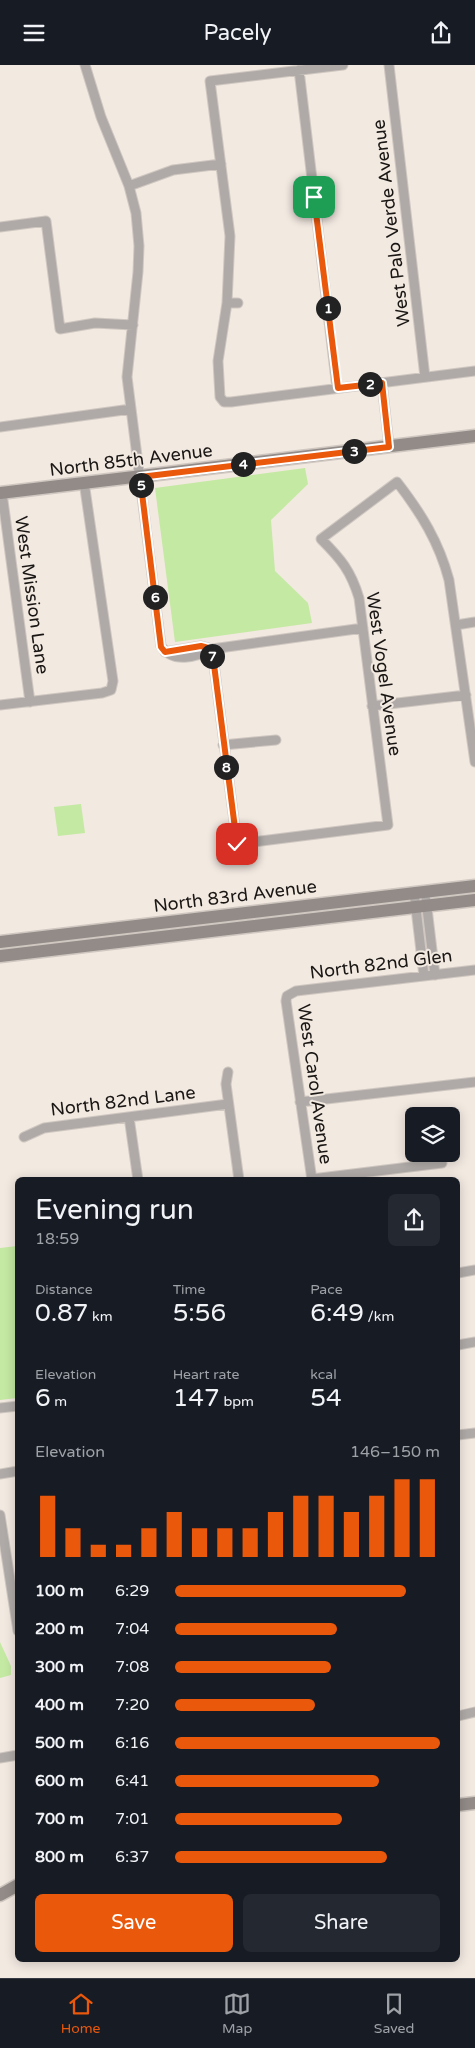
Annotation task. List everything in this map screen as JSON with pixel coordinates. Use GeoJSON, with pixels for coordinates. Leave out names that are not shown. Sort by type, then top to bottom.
{"type":"FeatureCollection","features":[{"type":"Feature","properties":{"kind":"main road","name":"North 85th Avenue"},"geometry":{"type":"LineString","coordinates":[[1,493],[475,436]]}},
{"type":"Feature","properties":{"kind":"main road","name":"North 83rd Avenue"},"geometry":{"type":"LineString","coordinates":[[0,942],[475,886]]}},
{"type":"Feature","properties":{"kind":"main road","name":"North 83rd Avenue"},"geometry":{"type":"LineString","coordinates":[[0,956],[475,900]]}},
{"type":"Feature","properties":{"kind":"main road"},"geometry":{"type":"LineString","coordinates":[[460,1805],[475,1803]]}},
{"type":"Feature","properties":{"kind":"main road"},"geometry":{"type":"LineString","coordinates":[[0,1895],[15,1887]]}},
{"type":"Feature","properties":{"kind":"street"},"geometry":{"type":"LineString","coordinates":[[85,65],[100,117],[129,185],[136,213],[139,246],[127,377],[161,647],[165,652],[178,658],[199,655],[212,649],[362,628]]}},
{"type":"Feature","properties":{"kind":"street"},"geometry":{"type":"LineString","coordinates":[[342,65],[210,81],[230,236],[227,303],[218,361],[220,397],[224,402],[475,371]]}},
{"type":"Feature","properties":{"kind":"street","name":"West Palo Verde Avenue"},"geometry":{"type":"LineString","coordinates":[[389,65],[425,377]]}},
{"type":"Feature","properties":{"kind":"street"},"geometry":{"type":"LineString","coordinates":[[299,70],[338,388]]}},
{"type":"Feature","properties":{"kind":"street"},"geometry":{"type":"LineString","coordinates":[[129,185],[173,170],[221,164]]}},
{"type":"Feature","properties":{"kind":"street"},"geometry":{"type":"LineString","coordinates":[[0,227],[46,221],[60,329],[95,323],[132,325]]}},
{"type":"Feature","properties":{"kind":"street"},"geometry":{"type":"LineString","coordinates":[[227,303],[238,303]]}},
{"type":"Feature","properties":{"kind":"street"},"geometry":{"type":"LineString","coordinates":[[382,383],[389,447]]}},
{"type":"Feature","properties":{"kind":"street"},"geometry":{"type":"LineString","coordinates":[[0,427],[130,409]]}},
{"type":"Feature","properties":{"kind":"street"},"geometry":{"type":"LineString","coordinates":[[0,705],[102,693],[111,690],[113,681],[84,482]]}},
{"type":"Feature","properties":{"kind":"street","name":"West Vogel Avenue"},"geometry":{"type":"LineString","coordinates":[[223,745],[237,844],[388,825],[358,598],[350,574],[343,561],[321,539],[397,483],[429,527],[443,557],[450,580],[456,625]]}},
{"type":"Feature","properties":{"kind":"street","name":"West Mission Lane"},"geometry":{"type":"LineString","coordinates":[[1,493],[30,701]]}},
{"type":"Feature","properties":{"kind":"street"},"geometry":{"type":"LineString","coordinates":[[475,623],[456,625],[475,762]]}},
{"type":"Feature","properties":{"kind":"street"},"geometry":{"type":"LineString","coordinates":[[212,649],[223,745],[276,739]]}},
{"type":"Feature","properties":{"kind":"street"},"geometry":{"type":"LineString","coordinates":[[372,706],[466,695]]}},
{"type":"Feature","properties":{"kind":"street"},"geometry":{"type":"LineString","coordinates":[[419,892],[435,975]]}},
{"type":"Feature","properties":{"kind":"street"},"geometry":{"type":"LineString","coordinates":[[421,906],[424,976]]}},
{"type":"Feature","properties":{"kind":"street","name":"North 82nd Glen"},"geometry":{"type":"LineString","coordinates":[[291,993],[475,970]]}},
{"type":"Feature","properties":{"kind":"street","name":"West Carol Avenue"},"geometry":{"type":"LineString","coordinates":[[291,993],[287,996],[286,1001],[312,1177]]}},
{"type":"Feature","properties":{"kind":"street"},"geometry":{"type":"LineString","coordinates":[[228,1072],[226,1084],[228,1104],[239,1177]]}},
{"type":"Feature","properties":{"kind":"street"},"geometry":{"type":"LineString","coordinates":[[300,1102],[475,1082]]}},
{"type":"Feature","properties":{"kind":"street","name":"North 82nd Lane"},"geometry":{"type":"LineString","coordinates":[[24,1137],[44,1127],[228,1104]]}},
{"type":"Feature","properties":{"kind":"street"},"geometry":{"type":"LineString","coordinates":[[129,1117],[138,1177]]}},
{"type":"Feature","properties":{"kind":"street"},"geometry":{"type":"LineString","coordinates":[[335,1177],[442,1163]]}},
{"type":"Feature","properties":{"kind":"street"},"geometry":{"type":"LineString","coordinates":[[460,1273],[475,1270]]}},
{"type":"Feature","properties":{"kind":"street"},"geometry":{"type":"LineString","coordinates":[[460,1345],[475,1342]]}},
{"type":"Feature","properties":{"kind":"street"},"geometry":{"type":"LineString","coordinates":[[0,1408],[15,1406]]}},
{"type":"Feature","properties":{"kind":"street"},"geometry":{"type":"LineString","coordinates":[[460,1435],[475,1433]]}},
{"type":"Feature","properties":{"kind":"street"},"geometry":{"type":"LineString","coordinates":[[0,1474],[15,1472]]}},
{"type":"Feature","properties":{"kind":"street"},"geometry":{"type":"LineString","coordinates":[[0,1515],[15,1612]]}},
{"type":"Feature","properties":{"kind":"street"},"geometry":{"type":"LineString","coordinates":[[460,1716],[475,1712]]}},
{"type":"Feature","properties":{"kind":"street"},"geometry":{"type":"LineString","coordinates":[[0,1758],[15,1756]]}},
{"type":"Feature","properties":{"kind":"green space"},"geometry":{"type":"Polygon","coordinates":[[[305,468],[308,484],[271,520],[275,571],[308,603],[312,623],[175,642],[155,488],[305,468]]]}},
{"type":"Feature","properties":{"kind":"green space"},"geometry":{"type":"Polygon","coordinates":[[[81,804],[85,833],[58,836],[54,807],[81,804]]]}},
{"type":"Feature","properties":{"kind":"green space"},"geometry":{"type":"Polygon","coordinates":[[[15,1246],[15,1398],[0,1400],[0,1248],[15,1246]]]}},
{"type":"Feature","properties":{"kind":"green space"},"geometry":{"type":"Polygon","coordinates":[[[0,1642],[11,1666],[11,1675],[0,1678],[0,1642]]]}},
{"type":"Feature","properties":{"kind":"route"},"geometry":{"type":"LineString","coordinates":[[237,844],[212,649],[201,646],[165,652],[161,647],[140,477],[389,447],[382,383],[338,388],[314,197]]}}]}
